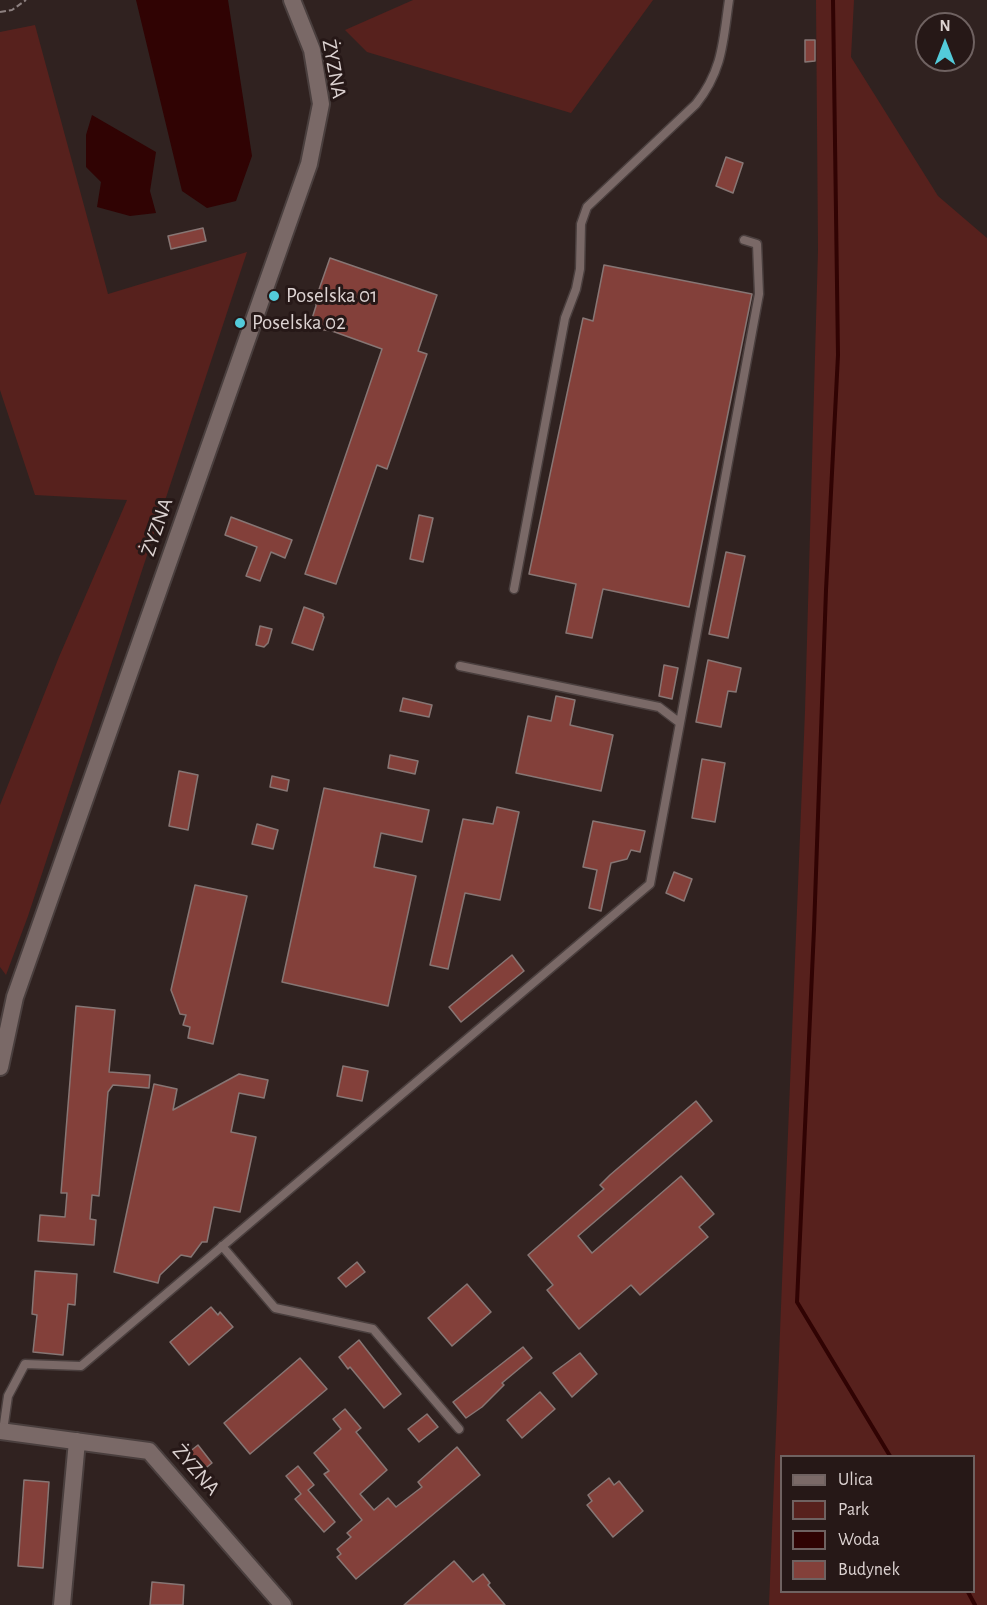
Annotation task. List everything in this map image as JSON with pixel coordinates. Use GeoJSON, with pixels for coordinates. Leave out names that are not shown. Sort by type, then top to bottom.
{"type":"FeatureCollection","features":[{"type":"Feature","properties":{"kind":"street","name":"ŻYZNA"},"geometry":{"type":"LineString","coordinates":[[0,1067],[15,997],[309,164],[321,104],[312,50],[292,0]]}},
{"type":"Feature","properties":{"kind":"street","name":"ŻYZNA"},"geometry":{"type":"LineString","coordinates":[[1,1431],[149,1451],[283,1605]]}},
{"type":"Feature","properties":{"kind":"street"},"geometry":{"type":"LineString","coordinates":[[62,1605],[77,1441]]}},
{"type":"Feature","properties":{"kind":"lane"},"geometry":{"type":"LineString","coordinates":[[514,589],[566,318],[578,279],[581,224],[587,207],[696,104],[710,87],[721,58],[729,0]]}},
{"type":"Feature","properties":{"kind":"lane"},"geometry":{"type":"LineString","coordinates":[[1,1431],[8,1396],[25,1364],[81,1366],[650,884],[759,294],[757,244],[744,240]]}},
{"type":"Feature","properties":{"kind":"lane"},"geometry":{"type":"LineString","coordinates":[[460,666],[659,707],[680,723]]}},
{"type":"Feature","properties":{"kind":"lane"},"geometry":{"type":"LineString","coordinates":[[222,1246],[275,1308],[373,1329],[459,1429]]}},
{"type":"Feature","properties":{"kind":"path"},"geometry":{"type":"LineString","coordinates":[[0,12],[12,10],[26,0]]}},
{"type":"Feature","properties":{"kind":"green space"},"geometry":{"type":"Polygon","coordinates":[[[413,0],[653,0],[571,113],[367,52],[345,30],[413,0]]]}},
{"type":"Feature","properties":{"kind":"green space"},"geometry":{"type":"Polygon","coordinates":[[[816,0],[854,0],[851,57],[938,196],[987,238],[987,1605],[769,1605],[805,711],[818,250],[816,0]]]}},
{"type":"Feature","properties":{"kind":"green space"},"geometry":{"type":"Polygon","coordinates":[[[35,25],[108,294],[247,252],[28,916],[6,975],[0,967],[0,805],[59,657],[127,500],[35,495],[0,390],[0,32],[35,25]]]}},
{"type":"Feature","properties":{"kind":"water"},"geometry":{"type":"Polygon","coordinates":[[[136,0],[228,0],[252,156],[236,201],[207,208],[182,191],[136,0]]]}},
{"type":"Feature","properties":{"kind":"water"},"geometry":{"type":"Polygon","coordinates":[[[92,115],[156,152],[150,191],[156,213],[130,216],[97,207],[101,182],[86,167],[86,135],[92,115]]]}},
{"type":"Feature","properties":{"kind":"building"},"geometry":{"type":"Polygon","coordinates":[[[805,40],[815,40],[815,61],[805,62],[805,40]]]}},
{"type":"Feature","properties":{"kind":"building"},"geometry":{"type":"Polygon","coordinates":[[[726,157],[743,163],[733,193],[716,186],[726,157]]]}},
{"type":"Feature","properties":{"kind":"building"},"geometry":{"type":"Polygon","coordinates":[[[203,228],[206,241],[171,249],[168,236],[203,228]]]}},
{"type":"Feature","properties":{"kind":"building"},"geometry":{"type":"Polygon","coordinates":[[[330,258],[437,295],[418,351],[427,354],[387,469],[377,465],[336,584],[305,574],[382,349],[332,331],[309,328],[316,306],[316,298],[330,258]]]}},
{"type":"Feature","properties":{"kind":"building"},"geometry":{"type":"Polygon","coordinates":[[[604,265],[752,294],[689,607],[603,589],[592,638],[566,633],[576,584],[529,574],[583,318],[593,321],[604,265]]]}},
{"type":"Feature","properties":{"kind":"building"},"geometry":{"type":"Polygon","coordinates":[[[419,515],[433,518],[423,562],[410,559],[419,515]]]}},
{"type":"Feature","properties":{"kind":"building"},"geometry":{"type":"Polygon","coordinates":[[[231,517],[292,540],[285,558],[271,552],[260,581],[246,576],[257,547],[225,535],[231,517]]]}},
{"type":"Feature","properties":{"kind":"building"},"geometry":{"type":"Polygon","coordinates":[[[726,552],[745,556],[728,638],[709,634],[726,552]]]}},
{"type":"Feature","properties":{"kind":"building"},"geometry":{"type":"Polygon","coordinates":[[[304,607],[323,614],[324,617],[313,650],[292,643],[304,607]]]}},
{"type":"Feature","properties":{"kind":"building"},"geometry":{"type":"Polygon","coordinates":[[[260,626],[272,629],[268,643],[264,647],[256,645],[260,626]]]}},
{"type":"Feature","properties":{"kind":"building"},"geometry":{"type":"Polygon","coordinates":[[[708,660],[741,668],[736,692],[728,691],[721,727],[696,722],[708,660]]]}},
{"type":"Feature","properties":{"kind":"building"},"geometry":{"type":"Polygon","coordinates":[[[664,665],[678,668],[672,699],[659,696],[664,665]]]}},
{"type":"Feature","properties":{"kind":"building"},"geometry":{"type":"Polygon","coordinates":[[[556,696],[575,700],[570,725],[613,735],[601,791],[516,773],[528,716],[551,721],[556,696]]]}},
{"type":"Feature","properties":{"kind":"building"},"geometry":{"type":"Polygon","coordinates":[[[403,698],[432,705],[429,717],[400,711],[403,698]]]}},
{"type":"Feature","properties":{"kind":"building"},"geometry":{"type":"Polygon","coordinates":[[[390,755],[418,761],[415,774],[388,768],[390,755]]]}},
{"type":"Feature","properties":{"kind":"building"},"geometry":{"type":"Polygon","coordinates":[[[702,759],[725,763],[715,822],[692,818],[702,759]]]}},
{"type":"Feature","properties":{"kind":"building"},"geometry":{"type":"Polygon","coordinates":[[[179,771],[198,775],[188,830],[169,826],[179,771]]]}},
{"type":"Feature","properties":{"kind":"building"},"geometry":{"type":"Polygon","coordinates":[[[272,776],[289,780],[287,791],[270,787],[272,776]]]}},
{"type":"Feature","properties":{"kind":"building"},"geometry":{"type":"Polygon","coordinates":[[[324,788],[429,810],[422,842],[381,833],[374,867],[416,876],[388,1006],[282,982],[324,788]]]}},
{"type":"Feature","properties":{"kind":"building"},"geometry":{"type":"Polygon","coordinates":[[[497,807],[519,812],[500,900],[465,893],[448,969],[430,965],[463,819],[493,824],[497,807]]]}},
{"type":"Feature","properties":{"kind":"building"},"geometry":{"type":"Polygon","coordinates":[[[593,821],[645,831],[640,852],[631,850],[627,859],[611,863],[601,911],[589,908],[597,870],[583,867],[593,821]]]}},
{"type":"Feature","properties":{"kind":"building"},"geometry":{"type":"Polygon","coordinates":[[[257,824],[278,830],[273,849],[252,844],[257,824]]]}},
{"type":"Feature","properties":{"kind":"building"},"geometry":{"type":"Polygon","coordinates":[[[674,872],[692,879],[684,901],[666,893],[674,872]]]}},
{"type":"Feature","properties":{"kind":"building"},"geometry":{"type":"Polygon","coordinates":[[[195,885],[247,896],[213,1044],[188,1038],[190,1027],[183,1025],[186,1015],[180,1014],[171,990],[195,885]]]}},
{"type":"Feature","properties":{"kind":"building"},"geometry":{"type":"Polygon","coordinates":[[[512,955],[524,971],[461,1022],[449,1007],[512,955]]]}},
{"type":"Feature","properties":{"kind":"building"},"geometry":{"type":"Polygon","coordinates":[[[76,1006],[115,1010],[109,1072],[150,1075],[149,1088],[113,1085],[108,1092],[99,1196],[92,1195],[90,1219],[96,1220],[94,1245],[38,1241],[40,1215],[65,1217],[67,1193],[61,1193],[76,1006]]]}},
{"type":"Feature","properties":{"kind":"building"},"geometry":{"type":"Polygon","coordinates":[[[343,1066],[368,1071],[362,1101],[337,1096],[343,1066]]]}},
{"type":"Feature","properties":{"kind":"building"},"geometry":{"type":"Polygon","coordinates":[[[239,1074],[268,1080],[264,1098],[239,1093],[231,1132],[256,1137],[240,1212],[214,1207],[207,1242],[202,1242],[191,1257],[181,1255],[160,1275],[158,1283],[114,1272],[154,1084],[177,1089],[173,1110],[239,1074]]]}},
{"type":"Feature","properties":{"kind":"building"},"geometry":{"type":"Polygon","coordinates":[[[696,1101],[712,1121],[578,1236],[592,1253],[681,1176],[714,1214],[699,1227],[708,1237],[640,1295],[631,1285],[579,1329],[547,1290],[553,1285],[528,1255],[604,1189],[600,1185],[610,1175],[696,1101]]]}},
{"type":"Feature","properties":{"kind":"building"},"geometry":{"type":"Polygon","coordinates":[[[357,1262],[365,1272],[346,1287],[338,1278],[357,1262]]]}},
{"type":"Feature","properties":{"kind":"building"},"geometry":{"type":"Polygon","coordinates":[[[35,1271],[77,1274],[75,1305],[68,1304],[63,1355],[33,1352],[37,1315],[32,1314],[35,1271]]]}},
{"type":"Feature","properties":{"kind":"building"},"geometry":{"type":"Polygon","coordinates":[[[467,1284],[491,1312],[452,1346],[428,1318],[467,1284]]]}},
{"type":"Feature","properties":{"kind":"building"},"geometry":{"type":"Polygon","coordinates":[[[211,1307],[218,1315],[220,1312],[233,1327],[189,1365],[170,1342],[211,1307]]]}},
{"type":"Feature","properties":{"kind":"building"},"geometry":{"type":"Polygon","coordinates":[[[359,1340],[401,1394],[384,1408],[339,1357],[359,1340]]]}},
{"type":"Feature","properties":{"kind":"building"},"geometry":{"type":"Polygon","coordinates":[[[523,1347],[532,1358],[502,1383],[504,1385],[482,1407],[466,1418],[453,1402],[523,1347]]]}},
{"type":"Feature","properties":{"kind":"building"},"geometry":{"type":"Polygon","coordinates":[[[580,1353],[597,1374],[572,1397],[553,1373],[580,1353]]]}},
{"type":"Feature","properties":{"kind":"building"},"geometry":{"type":"Polygon","coordinates":[[[300,1358],[327,1389],[250,1454],[224,1423],[300,1358]]]}},
{"type":"Feature","properties":{"kind":"building"},"geometry":{"type":"Polygon","coordinates":[[[540,1392],[555,1409],[522,1438],[507,1420],[540,1392]]]}},
{"type":"Feature","properties":{"kind":"building"},"geometry":{"type":"Polygon","coordinates":[[[345,1409],[361,1428],[356,1432],[387,1470],[360,1494],[374,1510],[388,1498],[396,1507],[422,1487],[418,1482],[457,1447],[480,1475],[356,1579],[337,1557],[341,1554],[337,1549],[351,1537],[347,1533],[362,1520],[324,1474],[329,1471],[314,1453],[341,1429],[333,1419],[345,1409]]]}},
{"type":"Feature","properties":{"kind":"building"},"geometry":{"type":"Polygon","coordinates":[[[427,1414],[438,1427],[419,1442],[408,1429],[427,1414]]]}},
{"type":"Feature","properties":{"kind":"building"},"geometry":{"type":"Polygon","coordinates":[[[198,1445],[212,1463],[202,1471],[188,1453],[198,1445]]]}},
{"type":"Feature","properties":{"kind":"building"},"geometry":{"type":"Polygon","coordinates":[[[298,1466],[314,1485],[308,1490],[335,1522],[324,1532],[295,1499],[301,1494],[286,1476],[298,1466]]]}},
{"type":"Feature","properties":{"kind":"building"},"geometry":{"type":"Polygon","coordinates":[[[609,1478],[614,1485],[619,1481],[643,1511],[613,1537],[587,1505],[592,1501],[588,1495],[609,1478]]]}},
{"type":"Feature","properties":{"kind":"building"},"geometry":{"type":"Polygon","coordinates":[[[24,1480],[49,1482],[43,1568],[18,1566],[24,1480]]]}},
{"type":"Feature","properties":{"kind":"building"},"geometry":{"type":"Polygon","coordinates":[[[454,1561],[473,1582],[483,1574],[490,1583],[488,1585],[505,1605],[404,1605],[454,1561]]]}},
{"type":"Feature","properties":{"kind":"building"},"geometry":{"type":"Polygon","coordinates":[[[152,1582],[184,1585],[183,1605],[150,1605],[152,1582]]]}},
{"type":"Feature","properties":{"kind":"waterway"},"geometry":{"type":"LineString","coordinates":[[833,0],[838,355],[826,590],[814,929],[797,1302],[889,1455]]}},
{"type":"Feature","properties":{"kind":"waterway"},"geometry":{"type":"LineString","coordinates":[[969,1593],[975,1605]]}},
{"type":"Feature","properties":{"kind":"place","name":"Poselska 01"},"geometry":{"type":"Point","coordinates":[274,296]}},
{"type":"Feature","properties":{"kind":"place","name":"Poselska 02"},"geometry":{"type":"Point","coordinates":[240,323]}}]}
